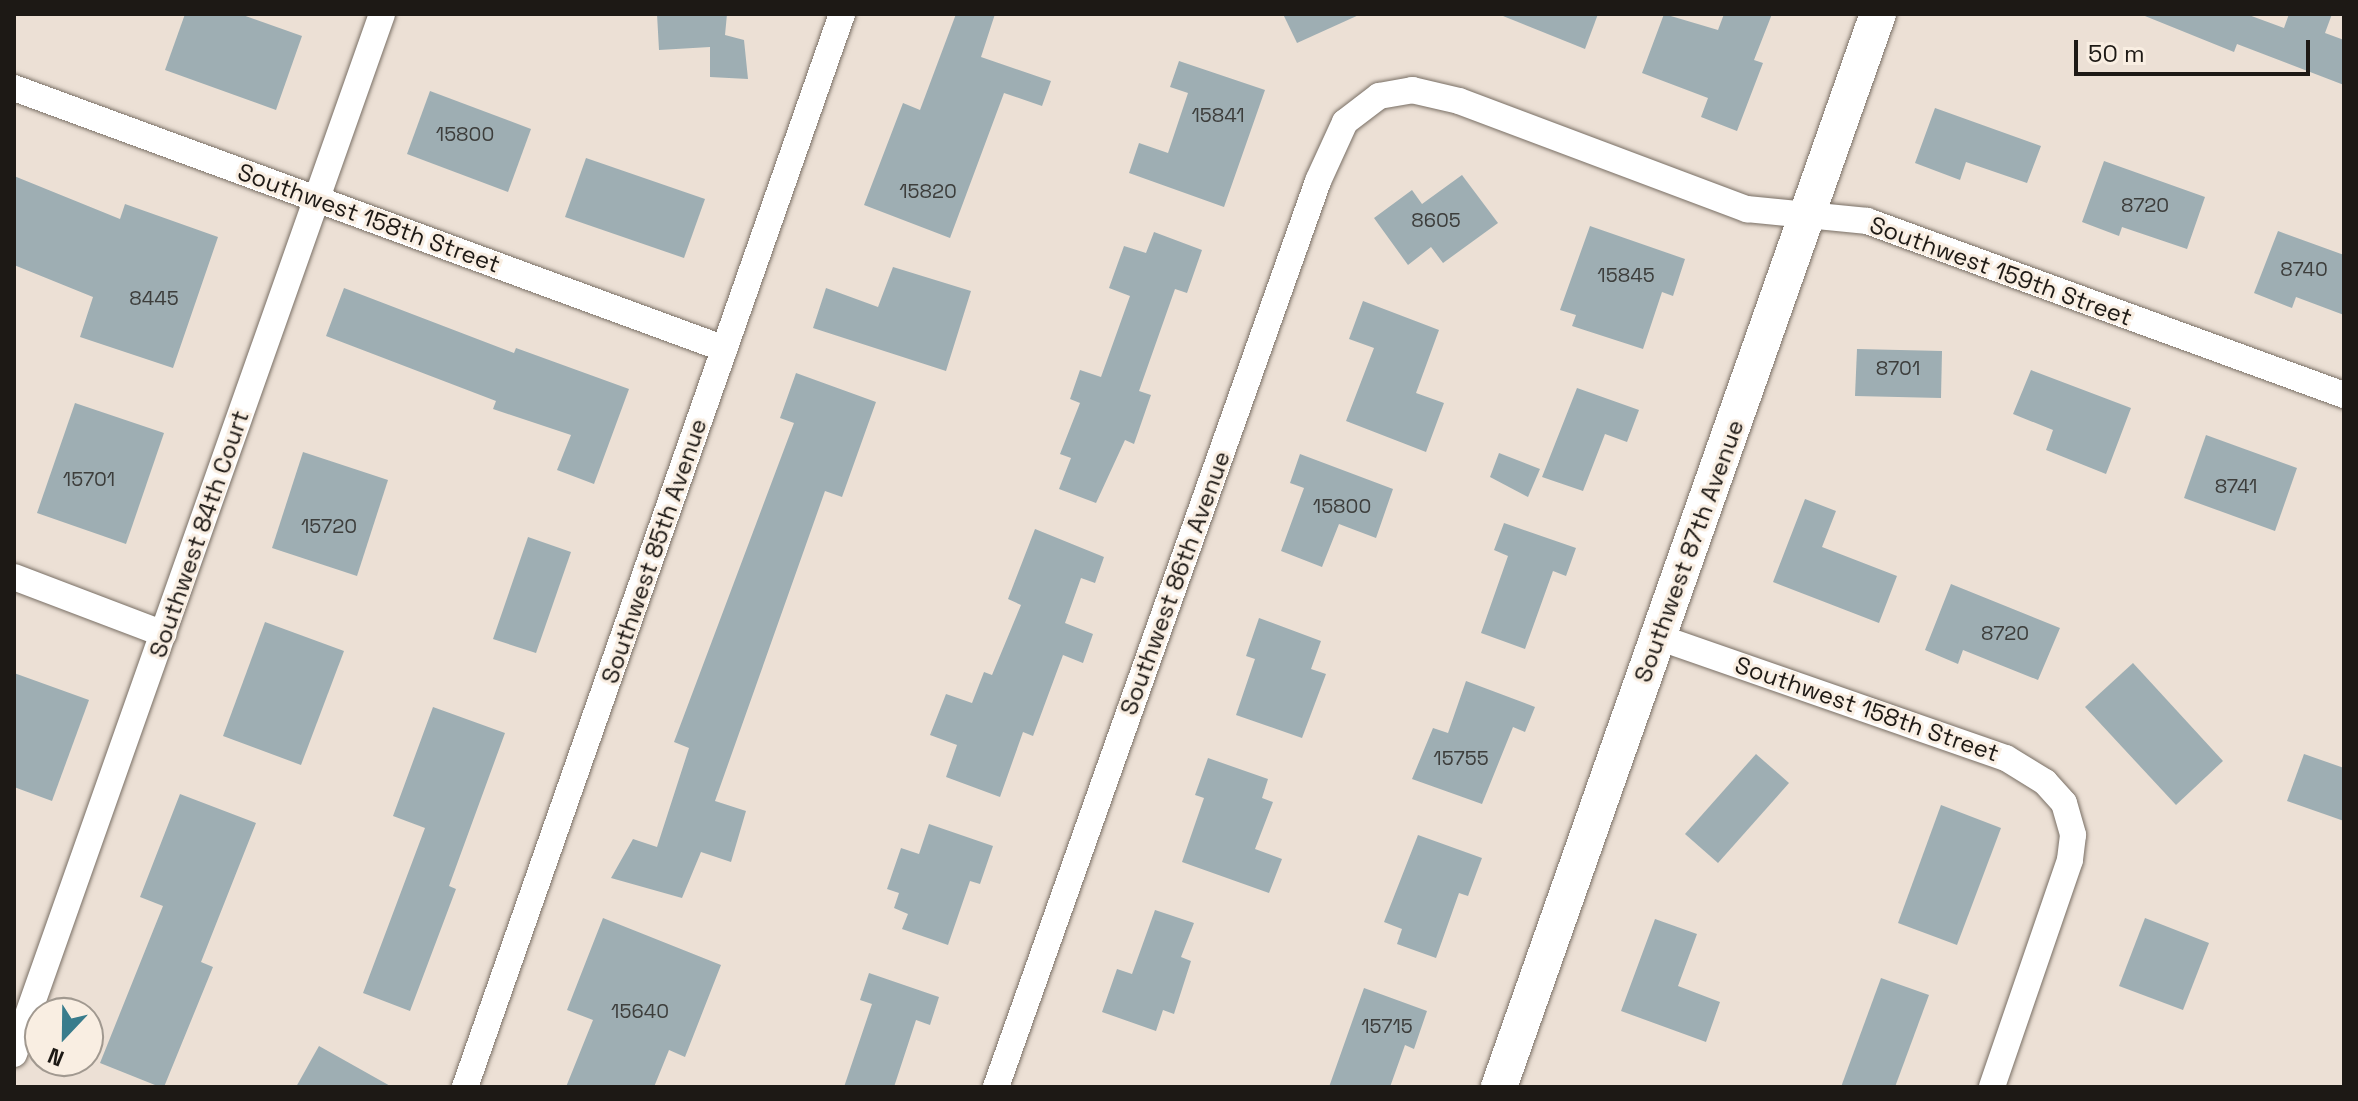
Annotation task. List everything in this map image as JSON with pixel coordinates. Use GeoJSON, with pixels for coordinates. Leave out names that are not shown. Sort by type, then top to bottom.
{"type":"FeatureCollection","features":[{"type":"Feature","properties":{"kind":"street","name":"Southwest 84th Court"},"geometry":{"type":"LineString","coordinates":[[14,1054],[382,14]]}},
{"type":"Feature","properties":{"kind":"street","name":"Southwest 85th Avenue"},"geometry":{"type":"LineString","coordinates":[[465,1087],[842,14]]}},
{"type":"Feature","properties":{"kind":"street","name":"Southwest 87th Avenue"},"geometry":{"type":"LineString","coordinates":[[1499,1087],[1878,14]]}},
{"type":"Feature","properties":{"kind":"street","name":"Southwest 158th Street"},"geometry":{"type":"LineString","coordinates":[[14,88],[725,349]]}},
{"type":"Feature","properties":{"kind":"street","name":"Southwest 159th Street"},"geometry":{"type":"LineString","coordinates":[[1379,96],[1396,90],[1430,92],[1747,209],[1867,221],[2344,395]]}},
{"type":"Feature","properties":{"kind":"street","name":"Southwest 86th Avenue"},"geometry":{"type":"LineString","coordinates":[[996,1087],[1318,181],[1345,122],[1379,96]]}},
{"type":"Feature","properties":{"kind":"street"},"geometry":{"type":"LineString","coordinates":[[14,577],[164,634]]}},
{"type":"Feature","properties":{"kind":"street","name":"Southwest 158th Street"},"geometry":{"type":"LineString","coordinates":[[1658,637],[2006,758],[2045,782],[2064,803],[2073,835],[2070,860],[1992,1087]]}},
{"type":"Feature","properties":{"kind":"building"},"geometry":{"type":"Polygon","coordinates":[[[185,14],[240,14],[302,36],[276,110],[165,70],[185,14]]]}},
{"type":"Feature","properties":{"kind":"building"},"geometry":{"type":"Polygon","coordinates":[[[657,14],[727,14],[725,35],[744,40],[748,79],[710,77],[710,47],[659,50],[657,14]]]}},
{"type":"Feature","properties":{"kind":"building"},"geometry":{"type":"Polygon","coordinates":[[[956,14],[995,14],[981,57],[1051,81],[1042,106],[1004,93],[950,238],[864,205],[903,103],[920,110],[956,14]]]}},
{"type":"Feature","properties":{"kind":"building"},"geometry":{"type":"Polygon","coordinates":[[[1283,14],[1361,14],[1297,43],[1283,14]]]}},
{"type":"Feature","properties":{"kind":"building"},"geometry":{"type":"Polygon","coordinates":[[[1498,14],[1598,14],[1585,49],[1498,14]]]}},
{"type":"Feature","properties":{"kind":"building"},"geometry":{"type":"Polygon","coordinates":[[[1664,14],[1718,30],[1724,14],[1772,14],[1754,60],[1763,63],[1737,131],[1701,117],[1708,98],[1642,73],[1664,14]]]}},
{"type":"Feature","properties":{"kind":"building"},"geometry":{"type":"Polygon","coordinates":[[[2140,14],[2246,14],[2284,28],[2289,14],[2332,14],[2325,33],[2344,40],[2344,85],[2237,44],[2234,52],[2140,14]]]}},
{"type":"Feature","properties":{"kind":"building"},"geometry":{"type":"Polygon","coordinates":[[[1179,61],[1265,90],[1224,207],[1129,173],[1139,143],[1168,153],[1188,93],[1170,87],[1179,61]]]}},
{"type":"Feature","properties":{"kind":"building"},"geometry":{"type":"Polygon","coordinates":[[[430,91],[531,129],[508,192],[407,154],[430,91]]]}},
{"type":"Feature","properties":{"kind":"building"},"geometry":{"type":"Polygon","coordinates":[[[1935,108],[2041,146],[2027,183],[1966,162],[1960,180],[1915,163],[1935,108]]]}},
{"type":"Feature","properties":{"kind":"building"},"geometry":{"type":"Polygon","coordinates":[[[586,158],[705,199],[684,258],[565,217],[586,158]]]}},
{"type":"Feature","properties":{"kind":"building"},"geometry":{"type":"Polygon","coordinates":[[[2104,161],[2205,197],[2187,249],[2122,227],[2119,236],[2082,222],[2104,161]]]}},
{"type":"Feature","properties":{"kind":"building"},"geometry":{"type":"Polygon","coordinates":[[[1462,175],[1498,223],[1443,263],[1431,247],[1408,265],[1374,218],[1412,190],[1422,204],[1462,175]]]}},
{"type":"Feature","properties":{"kind":"building"},"geometry":{"type":"Polygon","coordinates":[[[14,176],[120,219],[125,204],[218,237],[173,368],[80,337],[93,297],[14,265],[14,176]]]}},
{"type":"Feature","properties":{"kind":"building"},"geometry":{"type":"Polygon","coordinates":[[[1590,226],[1685,259],[1673,296],[1662,292],[1643,349],[1572,326],[1576,315],[1560,310],[1590,226]]]}},
{"type":"Feature","properties":{"kind":"building"},"geometry":{"type":"Polygon","coordinates":[[[2278,231],[2344,255],[2344,315],[2296,297],[2292,308],[2254,293],[2278,231]]]}},
{"type":"Feature","properties":{"kind":"building"},"geometry":{"type":"Polygon","coordinates":[[[1154,232],[1202,250],[1187,293],[1175,289],[1139,391],[1151,395],[1134,444],[1125,440],[1096,503],[1059,489],[1071,458],[1060,454],[1080,403],[1070,399],[1080,370],[1101,377],[1130,296],[1109,288],[1124,246],[1146,253],[1154,232]]]}},
{"type":"Feature","properties":{"kind":"building"},"geometry":{"type":"Polygon","coordinates":[[[893,267],[971,291],[946,371],[813,328],[826,288],[878,307],[893,267]]]}},
{"type":"Feature","properties":{"kind":"building"},"geometry":{"type":"Polygon","coordinates":[[[344,288],[514,353],[516,348],[629,389],[594,484],[557,470],[571,435],[493,409],[496,401],[326,336],[344,288]]]}},
{"type":"Feature","properties":{"kind":"building"},"geometry":{"type":"Polygon","coordinates":[[[1363,301],[1439,330],[1416,393],[1444,403],[1426,452],[1346,421],[1374,348],[1349,339],[1363,301]]]}},
{"type":"Feature","properties":{"kind":"building"},"geometry":{"type":"Polygon","coordinates":[[[1857,349],[1942,351],[1941,398],[1855,396],[1857,349]]]}},
{"type":"Feature","properties":{"kind":"building"},"geometry":{"type":"Polygon","coordinates":[[[2031,370],[2131,408],[2106,474],[2046,450],[2053,430],[2013,414],[2031,370]]]}},
{"type":"Feature","properties":{"kind":"building"},"geometry":{"type":"Polygon","coordinates":[[[796,373],[876,402],[842,497],[825,491],[715,801],[746,811],[731,862],[701,852],[682,898],[611,878],[633,839],[657,847],[689,748],[674,742],[794,423],[780,418],[796,373]]]}},
{"type":"Feature","properties":{"kind":"building"},"geometry":{"type":"Polygon","coordinates":[[[1577,388],[1639,410],[1627,442],[1605,434],[1583,491],[1542,477],[1577,388]]]}},
{"type":"Feature","properties":{"kind":"building"},"geometry":{"type":"Polygon","coordinates":[[[75,403],[164,433],[126,544],[37,513],[75,403]]]}},
{"type":"Feature","properties":{"kind":"building"},"geometry":{"type":"Polygon","coordinates":[[[2206,435],[2297,468],[2275,531],[2184,498],[2206,435]]]}},
{"type":"Feature","properties":{"kind":"building"},"geometry":{"type":"Polygon","coordinates":[[[303,452],[388,480],[357,576],[272,548],[303,452]]]}},
{"type":"Feature","properties":{"kind":"building"},"geometry":{"type":"Polygon","coordinates":[[[1499,453],[1540,469],[1528,497],[1490,477],[1499,453]]]}},
{"type":"Feature","properties":{"kind":"building"},"geometry":{"type":"Polygon","coordinates":[[[1300,454],[1393,489],[1376,538],[1339,524],[1322,567],[1281,551],[1304,488],[1290,483],[1300,454]]]}},
{"type":"Feature","properties":{"kind":"building"},"geometry":{"type":"Polygon","coordinates":[[[1805,499],[1836,511],[1822,547],[1897,576],[1879,623],[1773,582],[1805,499]]]}},
{"type":"Feature","properties":{"kind":"building"},"geometry":{"type":"Polygon","coordinates":[[[1504,523],[1576,548],[1566,576],[1553,571],[1525,649],[1481,633],[1508,556],[1494,550],[1504,523]]]}},
{"type":"Feature","properties":{"kind":"building"},"geometry":{"type":"Polygon","coordinates":[[[1035,529],[1104,557],[1095,583],[1081,578],[1065,623],[1093,634],[1083,663],[1063,655],[1033,736],[1023,732],[1000,797],[946,777],[957,745],[930,735],[946,694],[972,703],[984,672],[992,675],[1021,605],[1008,599],[1035,529]]]}},
{"type":"Feature","properties":{"kind":"building"},"geometry":{"type":"Polygon","coordinates":[[[528,537],[571,552],[536,653],[493,639],[528,537]]]}},
{"type":"Feature","properties":{"kind":"building"},"geometry":{"type":"Polygon","coordinates":[[[1951,584],[2060,628],[2038,680],[1963,650],[1958,664],[1925,650],[1951,584]]]}},
{"type":"Feature","properties":{"kind":"building"},"geometry":{"type":"Polygon","coordinates":[[[1259,618],[1321,641],[1311,669],[1326,674],[1302,738],[1236,715],[1255,659],[1246,656],[1259,618]]]}},
{"type":"Feature","properties":{"kind":"building"},"geometry":{"type":"Polygon","coordinates":[[[265,622],[344,651],[301,765],[223,736],[265,622]]]}},
{"type":"Feature","properties":{"kind":"building"},"geometry":{"type":"Polygon","coordinates":[[[2133,663],[2223,761],[2176,805],[2085,707],[2133,663]]]}},
{"type":"Feature","properties":{"kind":"building"},"geometry":{"type":"Polygon","coordinates":[[[14,673],[89,700],[52,801],[14,787],[14,673]]]}},
{"type":"Feature","properties":{"kind":"building"},"geometry":{"type":"Polygon","coordinates":[[[1466,681],[1535,707],[1525,732],[1513,727],[1482,804],[1412,779],[1433,728],[1448,733],[1466,681]]]}},
{"type":"Feature","properties":{"kind":"building"},"geometry":{"type":"Polygon","coordinates":[[[433,707],[505,733],[449,886],[456,889],[410,1011],[363,993],[425,828],[393,816],[433,707]]]}},
{"type":"Feature","properties":{"kind":"building"},"geometry":{"type":"Polygon","coordinates":[[[1756,754],[1789,783],[1718,863],[1685,834],[1756,754]]]}},
{"type":"Feature","properties":{"kind":"building"},"geometry":{"type":"Polygon","coordinates":[[[2304,754],[2344,768],[2344,821],[2287,801],[2304,754]]]}},
{"type":"Feature","properties":{"kind":"building"},"geometry":{"type":"Polygon","coordinates":[[[1208,758],[1268,779],[1262,798],[1273,802],[1255,849],[1282,859],[1269,893],[1182,862],[1204,798],[1195,795],[1208,758]]]}},
{"type":"Feature","properties":{"kind":"building"},"geometry":{"type":"Polygon","coordinates":[[[180,794],[256,823],[201,962],[213,967],[164,1087],[104,1065],[104,1053],[163,906],[140,897],[180,794]]]}},
{"type":"Feature","properties":{"kind":"building"},"geometry":{"type":"Polygon","coordinates":[[[1941,805],[2001,828],[1957,945],[1898,923],[1941,805]]]}},
{"type":"Feature","properties":{"kind":"building"},"geometry":{"type":"Polygon","coordinates":[[[929,824],[993,846],[980,884],[970,881],[948,945],[902,929],[908,914],[894,908],[899,893],[887,889],[901,848],[919,854],[929,824]]]}},
{"type":"Feature","properties":{"kind":"building"},"geometry":{"type":"Polygon","coordinates":[[[1418,835],[1482,858],[1468,896],[1459,893],[1436,958],[1397,944],[1402,929],[1384,922],[1418,835]]]}},
{"type":"Feature","properties":{"kind":"building"},"geometry":{"type":"Polygon","coordinates":[[[1155,910],[1194,923],[1181,957],[1191,961],[1174,1014],[1163,1010],[1156,1031],[1102,1012],[1117,969],[1132,974],[1155,910]]]}},
{"type":"Feature","properties":{"kind":"building"},"geometry":{"type":"Polygon","coordinates":[[[603,918],[721,965],[685,1057],[669,1050],[654,1087],[566,1087],[593,1020],[567,1010],[603,918]]]}},
{"type":"Feature","properties":{"kind":"building"},"geometry":{"type":"Polygon","coordinates":[[[2145,918],[2209,943],[2183,1010],[2119,986],[2145,918]]]}},
{"type":"Feature","properties":{"kind":"building"},"geometry":{"type":"Polygon","coordinates":[[[1655,919],[1697,934],[1678,986],[1720,1002],[1706,1042],[1621,1011],[1655,919]]]}},
{"type":"Feature","properties":{"kind":"building"},"geometry":{"type":"Polygon","coordinates":[[[869,973],[939,997],[930,1025],[916,1020],[894,1087],[844,1087],[872,1004],[860,1000],[869,973]]]}},
{"type":"Feature","properties":{"kind":"building"},"geometry":{"type":"Polygon","coordinates":[[[1881,978],[1929,995],[1895,1087],[1841,1087],[1881,978]]]}},
{"type":"Feature","properties":{"kind":"building"},"geometry":{"type":"Polygon","coordinates":[[[1364,988],[1427,1011],[1414,1049],[1405,1045],[1390,1087],[1329,1087],[1364,988]]]}},
{"type":"Feature","properties":{"kind":"building"},"geometry":{"type":"Polygon","coordinates":[[[319,1046],[392,1087],[296,1087],[319,1046]]]}}]}
